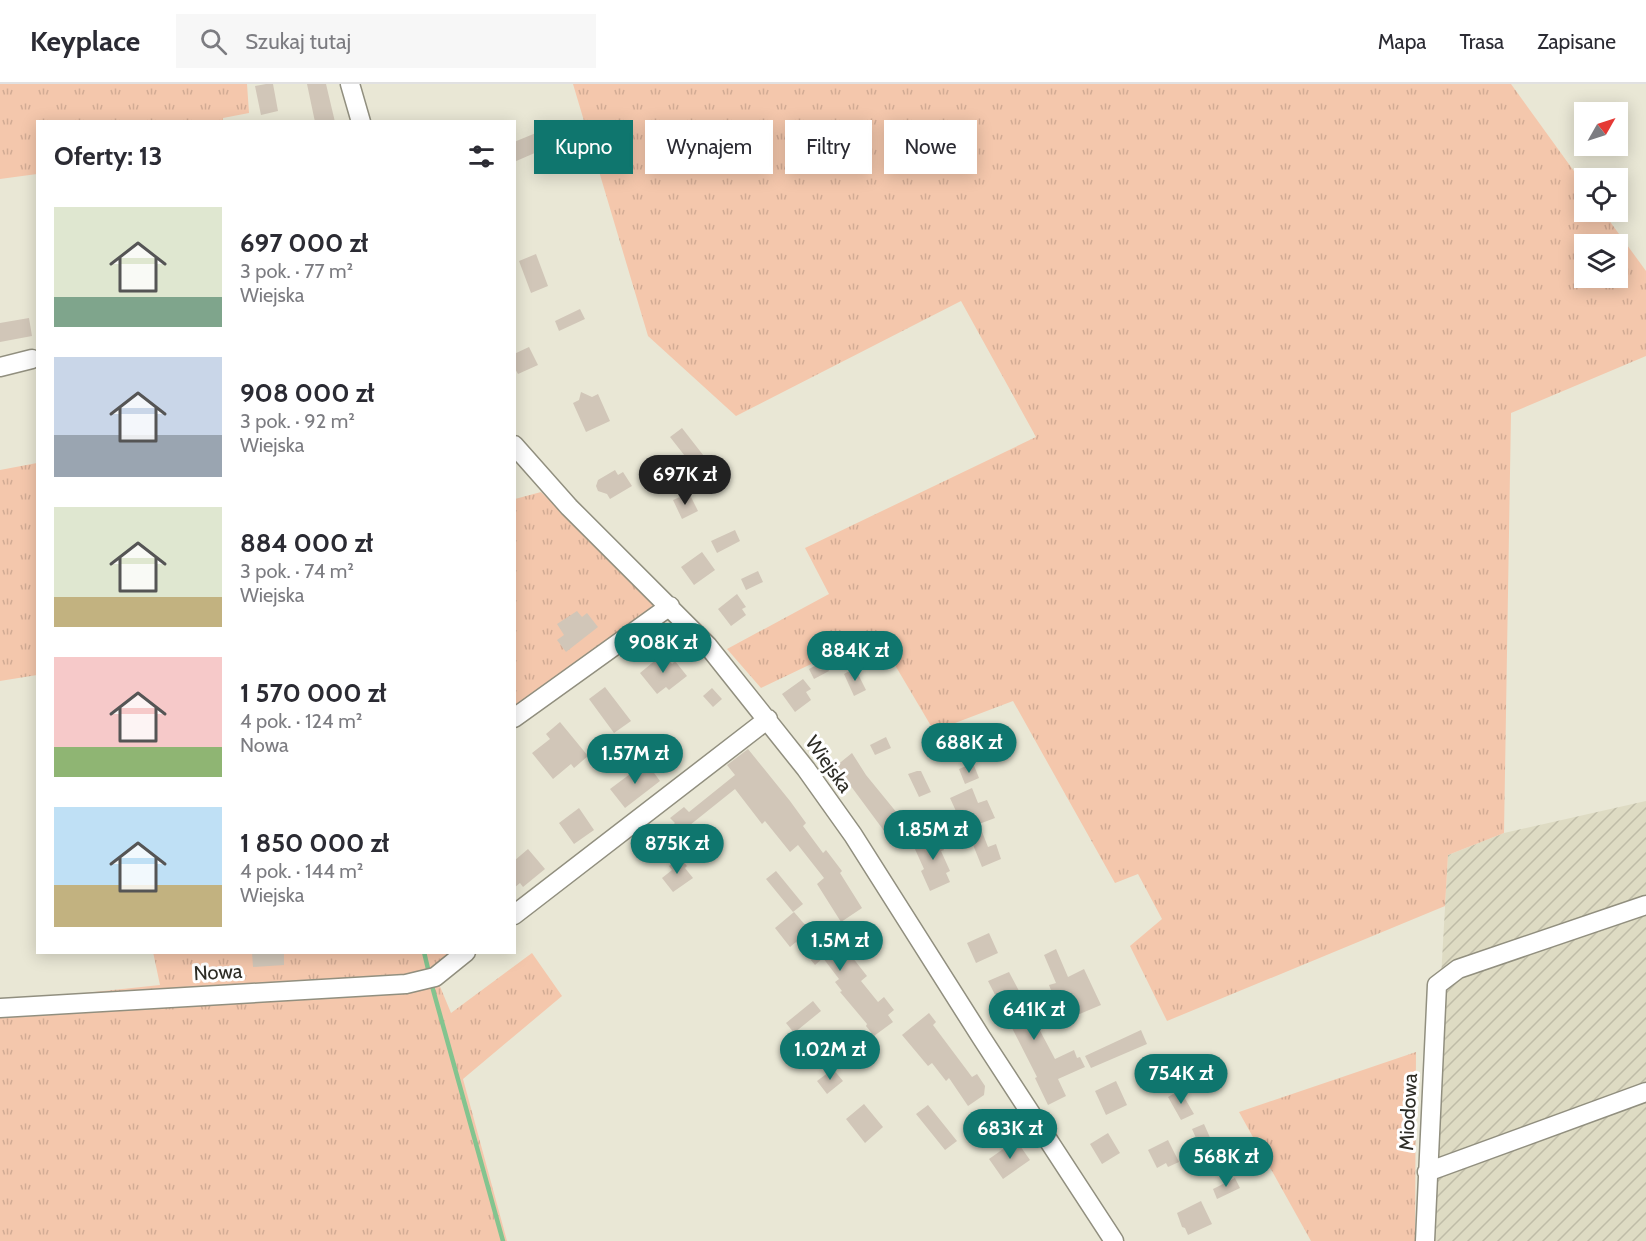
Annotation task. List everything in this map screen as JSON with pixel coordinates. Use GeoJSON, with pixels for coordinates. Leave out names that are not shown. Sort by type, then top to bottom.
{"type":"FeatureCollection","features":[{"type":"Feature","properties":{"kind":"street"},"geometry":{"type":"LineString","coordinates":[[350,84],[360,120]]}},
{"type":"Feature","properties":{"kind":"street"},"geometry":{"type":"LineString","coordinates":[[0,367],[32,359]]}},
{"type":"Feature","properties":{"kind":"street","name":"Wiejska"},"geometry":{"type":"LineString","coordinates":[[516,447],[569,507],[708,646],[768,719],[853,835],[1114,1241]]}},
{"type":"Feature","properties":{"kind":"street"},"geometry":{"type":"LineString","coordinates":[[516,717],[670,606]]}},
{"type":"Feature","properties":{"kind":"street"},"geometry":{"type":"LineString","coordinates":[[516,913],[768,719]]}},
{"type":"Feature","properties":{"kind":"street","name":"Miodowa"},"geometry":{"type":"LineString","coordinates":[[1425,1241],[1437,985],[1458,969],[1646,905]]}},
{"type":"Feature","properties":{"kind":"street","name":"Nowa"},"geometry":{"type":"LineString","coordinates":[[0,1008],[406,984],[435,977],[464,954]]}},
{"type":"Feature","properties":{"kind":"street"},"geometry":{"type":"LineString","coordinates":[[1427,1172],[1646,1092]]}},
{"type":"Feature","properties":{"kind":"shaded area"},"geometry":{"type":"Polygon","coordinates":[[[1646,801],[1646,1241],[1426,1241],[1448,855],[1504,833],[1646,801]]]}},
{"type":"Feature","properties":{"kind":"green space"},"geometry":{"type":"Polygon","coordinates":[[[0,84],[247,84],[249,113],[223,118],[223,120],[36,120],[36,174],[0,179],[0,84]]]}},
{"type":"Feature","properties":{"kind":"green space"},"geometry":{"type":"Polygon","coordinates":[[[573,84],[1511,84],[1574,171],[1574,222],[1610,222],[1619,234],[1574,234],[1574,288],[1628,288],[1628,246],[1646,271],[1646,356],[1511,413],[1504,833],[1448,855],[1445,906],[1167,1021],[1130,946],[1162,919],[1138,874],[1115,883],[1013,701],[934,731],[876,633],[761,688],[727,649],[829,594],[805,548],[1036,437],[961,301],[736,416],[648,336],[600,174],[633,174],[633,120],[584,120],[573,84]]]}},
{"type":"Feature","properties":{"kind":"green space"},"geometry":{"type":"Polygon","coordinates":[[[36,463],[36,675],[0,681],[0,470],[36,463]]]}},
{"type":"Feature","properties":{"kind":"green space"},"geometry":{"type":"Polygon","coordinates":[[[541,492],[623,569],[657,609],[516,726],[516,499],[541,492]]]}},
{"type":"Feature","properties":{"kind":"green space"},"geometry":{"type":"Polygon","coordinates":[[[532,953],[562,996],[463,1079],[507,1241],[0,1241],[0,1002],[160,985],[153,954],[477,954],[439,984],[451,1013],[532,953]]]}},
{"type":"Feature","properties":{"kind":"green space"},"geometry":{"type":"Polygon","coordinates":[[[1416,1052],[1415,1241],[1311,1241],[1239,1112],[1416,1052]]]}},
{"type":"Feature","properties":{"kind":"building"},"geometry":{"type":"Polygon","coordinates":[[[273,84],[278,111],[261,115],[255,86],[273,84]]]}},
{"type":"Feature","properties":{"kind":"building"},"geometry":{"type":"Polygon","coordinates":[[[307,84],[326,84],[335,120],[315,120],[307,84]]]}},
{"type":"Feature","properties":{"kind":"building"},"geometry":{"type":"Polygon","coordinates":[[[534,134],[534,153],[516,161],[516,141],[534,134]]]}},
{"type":"Feature","properties":{"kind":"building"},"geometry":{"type":"Polygon","coordinates":[[[536,254],[548,286],[531,293],[519,261],[536,254]]]}},
{"type":"Feature","properties":{"kind":"building"},"geometry":{"type":"Polygon","coordinates":[[[580,309],[585,319],[559,331],[555,321],[580,309]]]}},
{"type":"Feature","properties":{"kind":"building"},"geometry":{"type":"Polygon","coordinates":[[[29,318],[32,336],[0,342],[0,323],[29,318]]]}},
{"type":"Feature","properties":{"kind":"building"},"geometry":{"type":"Polygon","coordinates":[[[529,347],[538,365],[518,374],[516,353],[529,347]]]}},
{"type":"Feature","properties":{"kind":"building"},"geometry":{"type":"Polygon","coordinates":[[[581,392],[592,397],[598,394],[610,421],[586,432],[573,403],[579,400],[581,392]]]}},
{"type":"Feature","properties":{"kind":"building"},"geometry":{"type":"Polygon","coordinates":[[[682,428],[707,460],[711,469],[699,474],[670,437],[682,428]]]}},
{"type":"Feature","properties":{"kind":"building"},"geometry":{"type":"Polygon","coordinates":[[[615,470],[618,475],[623,472],[632,486],[610,499],[607,494],[598,491],[596,486],[598,480],[615,470]]]}},
{"type":"Feature","properties":{"kind":"building"},"geometry":{"type":"Polygon","coordinates":[[[689,493],[698,511],[682,519],[673,500],[689,493]]]}},
{"type":"Feature","properties":{"kind":"building"},"geometry":{"type":"Polygon","coordinates":[[[735,530],[740,541],[717,553],[711,541],[735,530]]]}},
{"type":"Feature","properties":{"kind":"building"},"geometry":{"type":"Polygon","coordinates":[[[702,552],[715,570],[694,585],[681,567],[702,552]]]}},
{"type":"Feature","properties":{"kind":"building"},"geometry":{"type":"Polygon","coordinates":[[[758,571],[763,582],[746,590],[741,579],[758,571]]]}},
{"type":"Feature","properties":{"kind":"building"},"geometry":{"type":"Polygon","coordinates":[[[737,594],[746,607],[742,609],[746,615],[731,626],[718,609],[737,594]]]}},
{"type":"Feature","properties":{"kind":"building"},"geometry":{"type":"Polygon","coordinates":[[[577,611],[582,617],[587,613],[598,627],[566,652],[557,640],[564,635],[557,624],[577,611]]]}},
{"type":"Feature","properties":{"kind":"building"},"geometry":{"type":"Polygon","coordinates":[[[664,653],[672,664],[675,661],[687,676],[669,690],[666,687],[657,694],[640,673],[664,653]]]}},
{"type":"Feature","properties":{"kind":"building"},"geometry":{"type":"Polygon","coordinates":[[[824,661],[829,671],[814,679],[809,669],[824,661]]]}},
{"type":"Feature","properties":{"kind":"building"},"geometry":{"type":"Polygon","coordinates":[[[855,668],[866,690],[854,696],[844,674],[855,668]]]}},
{"type":"Feature","properties":{"kind":"building"},"geometry":{"type":"Polygon","coordinates":[[[803,679],[811,689],[806,692],[811,700],[795,712],[782,694],[803,679]]]}},
{"type":"Feature","properties":{"kind":"building"},"geometry":{"type":"Polygon","coordinates":[[[605,687],[631,721],[614,733],[589,699],[605,687]]]}},
{"type":"Feature","properties":{"kind":"building"},"geometry":{"type":"Polygon","coordinates":[[[712,688],[722,699],[713,707],[703,696],[712,688]]]}},
{"type":"Feature","properties":{"kind":"building"},"geometry":{"type":"Polygon","coordinates":[[[560,722],[588,756],[574,768],[571,764],[553,779],[532,753],[550,739],[546,734],[560,722]]]}},
{"type":"Feature","properties":{"kind":"building"},"geometry":{"type":"Polygon","coordinates":[[[886,737],[891,748],[875,755],[870,745],[886,737]]]}},
{"type":"Feature","properties":{"kind":"building"},"geometry":{"type":"Polygon","coordinates":[[[748,749],[806,823],[803,826],[823,853],[826,850],[842,871],[840,873],[862,908],[841,922],[817,884],[824,878],[798,845],[790,852],[765,821],[762,824],[735,789],[675,837],[668,829],[675,823],[670,818],[684,807],[689,812],[735,775],[727,765],[748,749]]]}},
{"type":"Feature","properties":{"kind":"building"},"geometry":{"type":"Polygon","coordinates":[[[852,753],[866,775],[915,835],[896,847],[836,766],[852,753]]]}},
{"type":"Feature","properties":{"kind":"building"},"geometry":{"type":"Polygon","coordinates":[[[646,762],[660,781],[625,808],[610,789],[646,762]]]}},
{"type":"Feature","properties":{"kind":"building"},"geometry":{"type":"Polygon","coordinates":[[[973,763],[979,778],[965,784],[959,769],[973,763]]]}},
{"type":"Feature","properties":{"kind":"building"},"geometry":{"type":"Polygon","coordinates":[[[921,771],[931,792],[919,797],[908,774],[921,771]]]}},
{"type":"Feature","properties":{"kind":"building"},"geometry":{"type":"Polygon","coordinates":[[[972,788],[978,803],[987,800],[995,818],[979,824],[988,847],[996,844],[1001,859],[982,867],[967,830],[965,831],[950,798],[972,788]]]}},
{"type":"Feature","properties":{"kind":"building"},"geometry":{"type":"Polygon","coordinates":[[[579,808],[594,830],[574,844],[559,823],[579,808]]]}},
{"type":"Feature","properties":{"kind":"building"},"geometry":{"type":"Polygon","coordinates":[[[935,830],[944,850],[941,851],[950,871],[946,873],[950,882],[930,891],[921,871],[924,869],[914,847],[923,841],[921,836],[935,830]]]}},
{"type":"Feature","properties":{"kind":"building"},"geometry":{"type":"Polygon","coordinates":[[[528,849],[545,869],[523,887],[520,883],[516,886],[516,859],[528,849]]]}},
{"type":"Feature","properties":{"kind":"building"},"geometry":{"type":"Polygon","coordinates":[[[680,857],[693,878],[673,892],[662,878],[672,870],[669,866],[680,857]]]}},
{"type":"Feature","properties":{"kind":"building"},"geometry":{"type":"Polygon","coordinates":[[[776,871],[803,904],[793,912],[766,879],[776,871]]]}},
{"type":"Feature","properties":{"kind":"building"},"geometry":{"type":"Polygon","coordinates":[[[794,912],[825,948],[842,935],[854,950],[849,953],[867,976],[861,981],[878,1002],[884,997],[894,1010],[888,1015],[893,1022],[874,1036],[840,992],[842,991],[835,982],[839,979],[823,958],[815,965],[796,942],[790,947],[775,928],[794,912]]]}},
{"type":"Feature","properties":{"kind":"building"},"geometry":{"type":"Polygon","coordinates":[[[989,933],[998,953],[976,963],[967,943],[989,933]]]}},
{"type":"Feature","properties":{"kind":"building"},"geometry":{"type":"Polygon","coordinates":[[[1056,949],[1068,977],[1084,969],[1101,1005],[1063,1021],[1049,985],[1056,983],[1044,955],[1056,949]]]}},
{"type":"Feature","properties":{"kind":"building"},"geometry":{"type":"Polygon","coordinates":[[[252,954],[284,954],[284,965],[253,967],[252,954]]]}},
{"type":"Feature","properties":{"kind":"building"},"geometry":{"type":"Polygon","coordinates":[[[1009,972],[1055,1059],[1074,1050],[1077,1058],[1080,1057],[1085,1067],[1058,1079],[1066,1096],[1048,1105],[1035,1078],[1037,1077],[988,981],[1009,972]]]}},
{"type":"Feature","properties":{"kind":"building"},"geometry":{"type":"Polygon","coordinates":[[[813,1001],[821,1011],[794,1033],[786,1023],[813,1001]]]}},
{"type":"Feature","properties":{"kind":"building"},"geometry":{"type":"Polygon","coordinates":[[[929,1013],[936,1022],[933,1025],[972,1077],[977,1074],[985,1086],[984,1095],[968,1106],[949,1078],[946,1081],[932,1063],[928,1066],[902,1035],[929,1013]]]}},
{"type":"Feature","properties":{"kind":"building"},"geometry":{"type":"Polygon","coordinates":[[[1141,1030],[1147,1044],[1091,1068],[1085,1056],[1141,1030]]]}},
{"type":"Feature","properties":{"kind":"building"},"geometry":{"type":"Polygon","coordinates":[[[833,1069],[843,1081],[827,1094],[817,1081],[833,1069]]]}},
{"type":"Feature","properties":{"kind":"building"},"geometry":{"type":"Polygon","coordinates":[[[1116,1081],[1127,1105],[1106,1115],[1095,1091],[1116,1081]]]}},
{"type":"Feature","properties":{"kind":"building"},"geometry":{"type":"Polygon","coordinates":[[[1180,1090],[1194,1114],[1181,1120],[1168,1097],[1180,1090]]]}},
{"type":"Feature","properties":{"kind":"building"},"geometry":{"type":"Polygon","coordinates":[[[864,1104],[883,1127],[865,1143],[846,1119],[864,1104]]]}},
{"type":"Feature","properties":{"kind":"building"},"geometry":{"type":"Polygon","coordinates":[[[928,1105],[957,1141],[945,1150],[916,1114],[928,1105]]]}},
{"type":"Feature","properties":{"kind":"building"},"geometry":{"type":"Polygon","coordinates":[[[1204,1124],[1212,1142],[1200,1147],[1192,1129],[1204,1124]]]}},
{"type":"Feature","properties":{"kind":"building"},"geometry":{"type":"Polygon","coordinates":[[[1108,1133],[1120,1153],[1102,1164],[1090,1144],[1108,1133]]]}},
{"type":"Feature","properties":{"kind":"building"},"geometry":{"type":"Polygon","coordinates":[[[1016,1140],[1030,1160],[1003,1179],[989,1159],[1016,1140]]]}},
{"type":"Feature","properties":{"kind":"building"},"geometry":{"type":"Polygon","coordinates":[[[1168,1140],[1179,1162],[1168,1167],[1166,1163],[1157,1168],[1148,1150],[1168,1140]]]}},
{"type":"Feature","properties":{"kind":"building"},"geometry":{"type":"Polygon","coordinates":[[[1235,1178],[1240,1188],[1217,1199],[1213,1189],[1235,1178]]]}},
{"type":"Feature","properties":{"kind":"building"},"geometry":{"type":"Polygon","coordinates":[[[1201,1201],[1212,1224],[1188,1235],[1177,1213],[1201,1201]]]}},
{"type":"Feature","properties":{"kind":"waterway"},"geometry":{"type":"LineString","coordinates":[[424,954],[429,973]]}},
{"type":"Feature","properties":{"kind":"waterway"},"geometry":{"type":"LineString","coordinates":[[432,986],[503,1241]]}}]}
